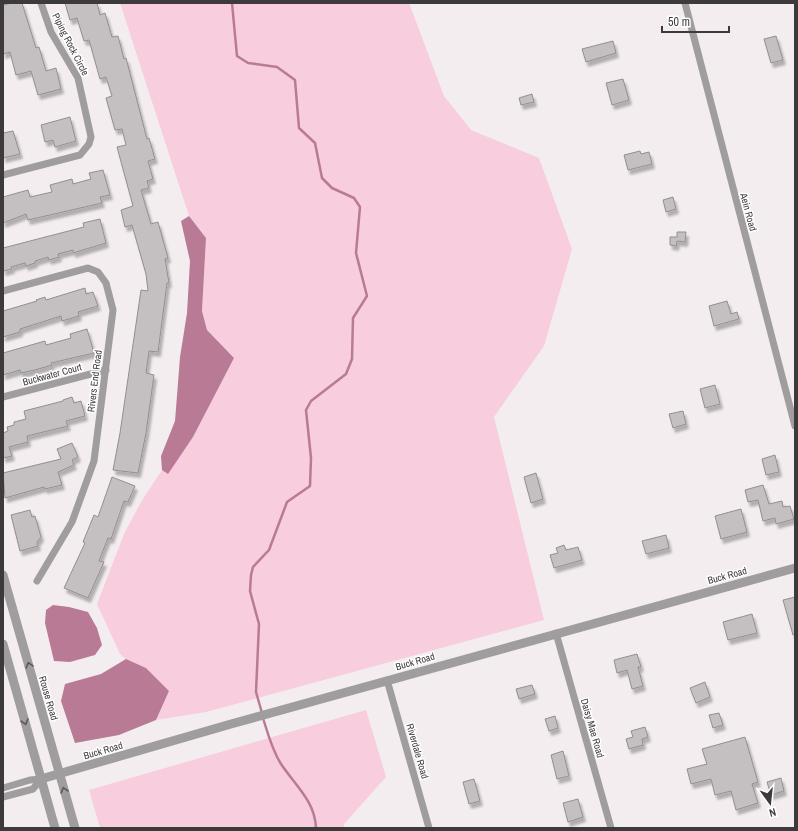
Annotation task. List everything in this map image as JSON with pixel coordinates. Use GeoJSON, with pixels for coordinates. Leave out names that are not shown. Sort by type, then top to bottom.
{"type":"FeatureCollection","features":[{"type":"Feature","properties":{"kind":"street","name":"Piping Rock Circle"},"geometry":{"type":"LineString","coordinates":[[3,175],[80,155],[89,144],[91,137],[78,78],[51,32],[41,3]]}},
{"type":"Feature","properties":{"kind":"street","name":"Aein Road"},"geometry":{"type":"LineString","coordinates":[[685,3],[795,426]]}},
{"type":"Feature","properties":{"kind":"street","name":"Rivers End Road"},"geometry":{"type":"LineString","coordinates":[[3,291],[88,268],[98,272],[106,283],[113,310],[94,461],[72,522],[37,581]]}},
{"type":"Feature","properties":{"kind":"street","name":"Buckwater Court"},"geometry":{"type":"LineString","coordinates":[[3,397],[106,370]]}},
{"type":"Feature","properties":{"kind":"street","name":"Buck Road"},"geometry":{"type":"LineString","coordinates":[[3,788],[30,780],[60,774],[387,680],[795,568]]}},
{"type":"Feature","properties":{"kind":"street","name":"Rouse Road"},"geometry":{"type":"LineString","coordinates":[[3,575],[75,828]]}},
{"type":"Feature","properties":{"kind":"street","name":"Daisy Mae Road"},"geometry":{"type":"LineString","coordinates":[[556,634],[611,828]]}},
{"type":"Feature","properties":{"kind":"street"},"geometry":{"type":"LineString","coordinates":[[3,644],[55,828]]}},
{"type":"Feature","properties":{"kind":"street","name":"Riverdale Road"},"geometry":{"type":"LineString","coordinates":[[387,680],[429,828]]}},
{"type":"Feature","properties":{"kind":"street","name":"Buck Road"},"geometry":{"type":"LineString","coordinates":[[3,797],[33,789],[41,779]]}},
{"type":"Feature","properties":{"kind":"shaded area"},"geometry":{"type":"Polygon","coordinates":[[[120,3],[409,3],[444,96],[471,130],[539,158],[572,249],[544,346],[494,417],[544,620],[206,712],[156,720],[169,691],[146,668],[126,659],[120,654],[97,604],[124,534],[141,502],[162,470],[168,473],[193,437],[234,358],[207,330],[202,311],[206,238],[189,216],[120,3]]]}},
{"type":"Feature","properties":{"kind":"shaded area"},"geometry":{"type":"Polygon","coordinates":[[[189,216],[206,238],[202,311],[207,330],[234,358],[193,437],[168,474],[162,470],[161,456],[175,421],[180,357],[187,313],[190,261],[181,221],[189,216]]]}},
{"type":"Feature","properties":{"kind":"shaded area"},"geometry":{"type":"Polygon","coordinates":[[[53,605],[88,612],[97,628],[102,645],[95,655],[70,662],[54,661],[45,623],[46,610],[53,605]]]}},
{"type":"Feature","properties":{"kind":"shaded area"},"geometry":{"type":"Polygon","coordinates":[[[126,659],[146,668],[169,691],[156,720],[119,735],[75,743],[61,701],[65,684],[101,674],[126,659]]]}},
{"type":"Feature","properties":{"kind":"shaded area"},"geometry":{"type":"Polygon","coordinates":[[[366,710],[386,777],[344,824],[344,828],[100,828],[89,790],[366,710]]]}},
{"type":"Feature","properties":{"kind":"building"},"geometry":{"type":"Polygon","coordinates":[[[22,3],[36,48],[39,47],[46,71],[56,68],[61,89],[38,95],[31,71],[16,75],[10,52],[3,54],[3,5],[22,3]]]}},
{"type":"Feature","properties":{"kind":"building"},"geometry":{"type":"Polygon","coordinates":[[[65,3],[97,3],[100,15],[105,13],[112,37],[118,36],[124,59],[126,58],[147,139],[149,138],[155,159],[148,161],[153,179],[147,181],[149,188],[141,190],[151,224],[158,222],[168,258],[165,259],[169,283],[167,283],[158,352],[149,351],[146,373],[154,375],[146,433],[138,473],[113,470],[120,433],[141,290],[148,291],[146,274],[132,225],[125,227],[121,210],[133,206],[117,147],[126,145],[122,129],[115,130],[106,98],[112,96],[106,77],[100,79],[89,40],[84,41],[77,18],[70,20],[65,3]]]}},
{"type":"Feature","properties":{"kind":"building"},"geometry":{"type":"Polygon","coordinates":[[[776,36],[783,60],[771,63],[764,39],[776,36]]]}},
{"type":"Feature","properties":{"kind":"building"},"geometry":{"type":"Polygon","coordinates":[[[613,41],[616,53],[586,62],[582,49],[613,41]]]}},
{"type":"Feature","properties":{"kind":"building"},"geometry":{"type":"Polygon","coordinates":[[[623,79],[629,100],[612,105],[606,83],[623,79]]]}},
{"type":"Feature","properties":{"kind":"building"},"geometry":{"type":"Polygon","coordinates":[[[532,94],[534,102],[521,105],[519,98],[532,94]]]}},
{"type":"Feature","properties":{"kind":"building"},"geometry":{"type":"Polygon","coordinates":[[[70,117],[76,141],[55,147],[53,140],[45,142],[41,125],[70,117]]]}},
{"type":"Feature","properties":{"kind":"building"},"geometry":{"type":"Polygon","coordinates":[[[13,131],[20,154],[3,158],[3,133],[13,131]]]}},
{"type":"Feature","properties":{"kind":"building"},"geometry":{"type":"Polygon","coordinates":[[[640,151],[641,154],[649,152],[652,164],[628,170],[624,155],[640,151]]]}},
{"type":"Feature","properties":{"kind":"building"},"geometry":{"type":"Polygon","coordinates":[[[103,170],[110,195],[100,197],[102,203],[28,220],[26,214],[3,223],[3,197],[28,190],[30,197],[52,192],[50,185],[72,179],[73,184],[91,179],[89,173],[103,170]]]}},
{"type":"Feature","properties":{"kind":"building"},"geometry":{"type":"Polygon","coordinates":[[[673,197],[676,209],[666,212],[663,200],[673,197]]]}},
{"type":"Feature","properties":{"kind":"building"},"geometry":{"type":"Polygon","coordinates":[[[100,219],[106,243],[73,253],[73,250],[58,254],[59,257],[49,260],[48,257],[35,261],[35,263],[26,266],[25,263],[3,271],[3,248],[84,227],[83,223],[100,219]]]}},
{"type":"Feature","properties":{"kind":"building"},"geometry":{"type":"Polygon","coordinates":[[[677,232],[686,232],[685,242],[677,241],[676,246],[670,245],[670,237],[677,237],[677,232]]]}},
{"type":"Feature","properties":{"kind":"building"},"geometry":{"type":"Polygon","coordinates":[[[85,288],[86,294],[93,292],[98,306],[78,312],[79,316],[62,321],[61,316],[20,329],[20,332],[3,337],[3,311],[37,301],[36,300],[45,297],[46,300],[85,288]]]}},
{"type":"Feature","properties":{"kind":"building"},"geometry":{"type":"Polygon","coordinates":[[[727,301],[731,314],[737,312],[739,319],[714,326],[709,306],[727,301]]]}},
{"type":"Feature","properties":{"kind":"building"},"geometry":{"type":"Polygon","coordinates":[[[87,329],[94,353],[51,363],[52,365],[35,370],[21,373],[20,370],[3,375],[3,353],[45,341],[46,345],[71,338],[70,334],[87,329]]]}},
{"type":"Feature","properties":{"kind":"building"},"geometry":{"type":"Polygon","coordinates":[[[715,385],[720,404],[705,408],[700,389],[715,385]]]}},
{"type":"Feature","properties":{"kind":"building"},"geometry":{"type":"Polygon","coordinates":[[[72,397],[74,403],[81,401],[85,416],[66,421],[68,426],[27,436],[28,442],[9,447],[12,456],[3,458],[3,433],[8,431],[7,427],[14,425],[14,422],[26,419],[24,411],[63,401],[72,397]]]}},
{"type":"Feature","properties":{"kind":"building"},"geometry":{"type":"Polygon","coordinates":[[[683,411],[686,424],[673,428],[669,414],[683,411]]]}},
{"type":"Feature","properties":{"kind":"building"},"geometry":{"type":"Polygon","coordinates":[[[72,443],[78,457],[72,460],[74,465],[58,472],[62,485],[45,489],[44,487],[5,498],[3,473],[61,459],[57,449],[72,443]]]}},
{"type":"Feature","properties":{"kind":"building"},"geometry":{"type":"Polygon","coordinates":[[[775,455],[779,472],[766,475],[762,459],[775,455]]]}},
{"type":"Feature","properties":{"kind":"building"},"geometry":{"type":"Polygon","coordinates":[[[536,473],[543,499],[531,503],[524,477],[536,473]]]}},
{"type":"Feature","properties":{"kind":"building"},"geometry":{"type":"Polygon","coordinates":[[[112,477],[135,486],[128,502],[124,501],[111,539],[108,538],[99,561],[104,562],[88,598],[64,588],[85,543],[83,542],[94,515],[98,517],[112,477]]]}},
{"type":"Feature","properties":{"kind":"building"},"geometry":{"type":"Polygon","coordinates":[[[763,485],[769,504],[782,501],[783,507],[790,506],[794,519],[776,524],[775,518],[763,521],[758,500],[748,502],[745,490],[763,485]]]}},
{"type":"Feature","properties":{"kind":"building"},"geometry":{"type":"Polygon","coordinates":[[[741,509],[747,532],[721,539],[715,516],[741,509]]]}},
{"type":"Feature","properties":{"kind":"building"},"geometry":{"type":"Polygon","coordinates":[[[30,510],[32,517],[35,516],[41,537],[37,542],[38,546],[20,551],[11,515],[30,510]]]}},
{"type":"Feature","properties":{"kind":"building"},"geometry":{"type":"Polygon","coordinates":[[[666,535],[669,548],[646,554],[642,541],[666,535]]]}},
{"type":"Feature","properties":{"kind":"building"},"geometry":{"type":"Polygon","coordinates":[[[564,545],[566,550],[578,547],[582,560],[554,568],[550,555],[558,553],[556,548],[564,545]]]}},
{"type":"Feature","properties":{"kind":"building"},"geometry":{"type":"Polygon","coordinates":[[[795,597],[795,634],[793,635],[783,600],[795,597]]]}},
{"type":"Feature","properties":{"kind":"building"},"geometry":{"type":"Polygon","coordinates":[[[752,614],[757,633],[728,640],[723,622],[752,614]]]}},
{"type":"Feature","properties":{"kind":"building"},"geometry":{"type":"Polygon","coordinates":[[[637,654],[641,667],[638,667],[643,686],[632,689],[627,670],[617,673],[614,660],[637,654]]]}},
{"type":"Feature","properties":{"kind":"building"},"geometry":{"type":"Polygon","coordinates":[[[705,682],[710,697],[696,703],[690,688],[705,682]]]}},
{"type":"Feature","properties":{"kind":"building"},"geometry":{"type":"Polygon","coordinates":[[[532,685],[535,694],[519,699],[516,689],[532,685]]]}},
{"type":"Feature","properties":{"kind":"building"},"geometry":{"type":"Polygon","coordinates":[[[719,713],[723,725],[713,728],[709,715],[719,713]]]}},
{"type":"Feature","properties":{"kind":"building"},"geometry":{"type":"Polygon","coordinates":[[[555,716],[558,728],[549,731],[545,719],[555,716]]]}},
{"type":"Feature","properties":{"kind":"building"},"geometry":{"type":"Polygon","coordinates":[[[645,727],[648,737],[642,739],[643,745],[629,749],[626,739],[633,737],[631,731],[645,727]]]}},
{"type":"Feature","properties":{"kind":"building"},"geometry":{"type":"Polygon","coordinates":[[[745,737],[758,782],[752,784],[758,803],[736,810],[731,791],[715,795],[711,779],[691,784],[687,769],[707,764],[702,749],[745,737]]]}},
{"type":"Feature","properties":{"kind":"building"},"geometry":{"type":"Polygon","coordinates":[[[563,751],[569,776],[557,779],[551,755],[563,751]]]}},
{"type":"Feature","properties":{"kind":"building"},"geometry":{"type":"Polygon","coordinates":[[[781,778],[784,791],[771,795],[767,782],[781,778]]]}},
{"type":"Feature","properties":{"kind":"building"},"geometry":{"type":"Polygon","coordinates":[[[474,779],[480,801],[469,804],[463,782],[474,779]]]}},
{"type":"Feature","properties":{"kind":"building"},"geometry":{"type":"Polygon","coordinates":[[[578,799],[583,817],[568,822],[563,803],[578,799]]]}},
{"type":"Feature","properties":{"kind":"waterway"},"geometry":{"type":"LineString","coordinates":[[232,3],[237,56],[248,63],[277,67],[295,80],[299,128],[315,143],[322,178],[332,188],[354,198],[360,207],[356,253],[367,296],[353,318],[352,359],[346,374],[311,401],[306,410],[311,458],[310,486],[287,502],[269,550],[253,567],[250,591],[259,624],[256,692],[262,713]]}},
{"type":"Feature","properties":{"kind":"waterway"},"geometry":{"type":"LineString","coordinates":[[263,718],[270,742],[278,759],[308,801],[315,818],[316,828]]}}]}
